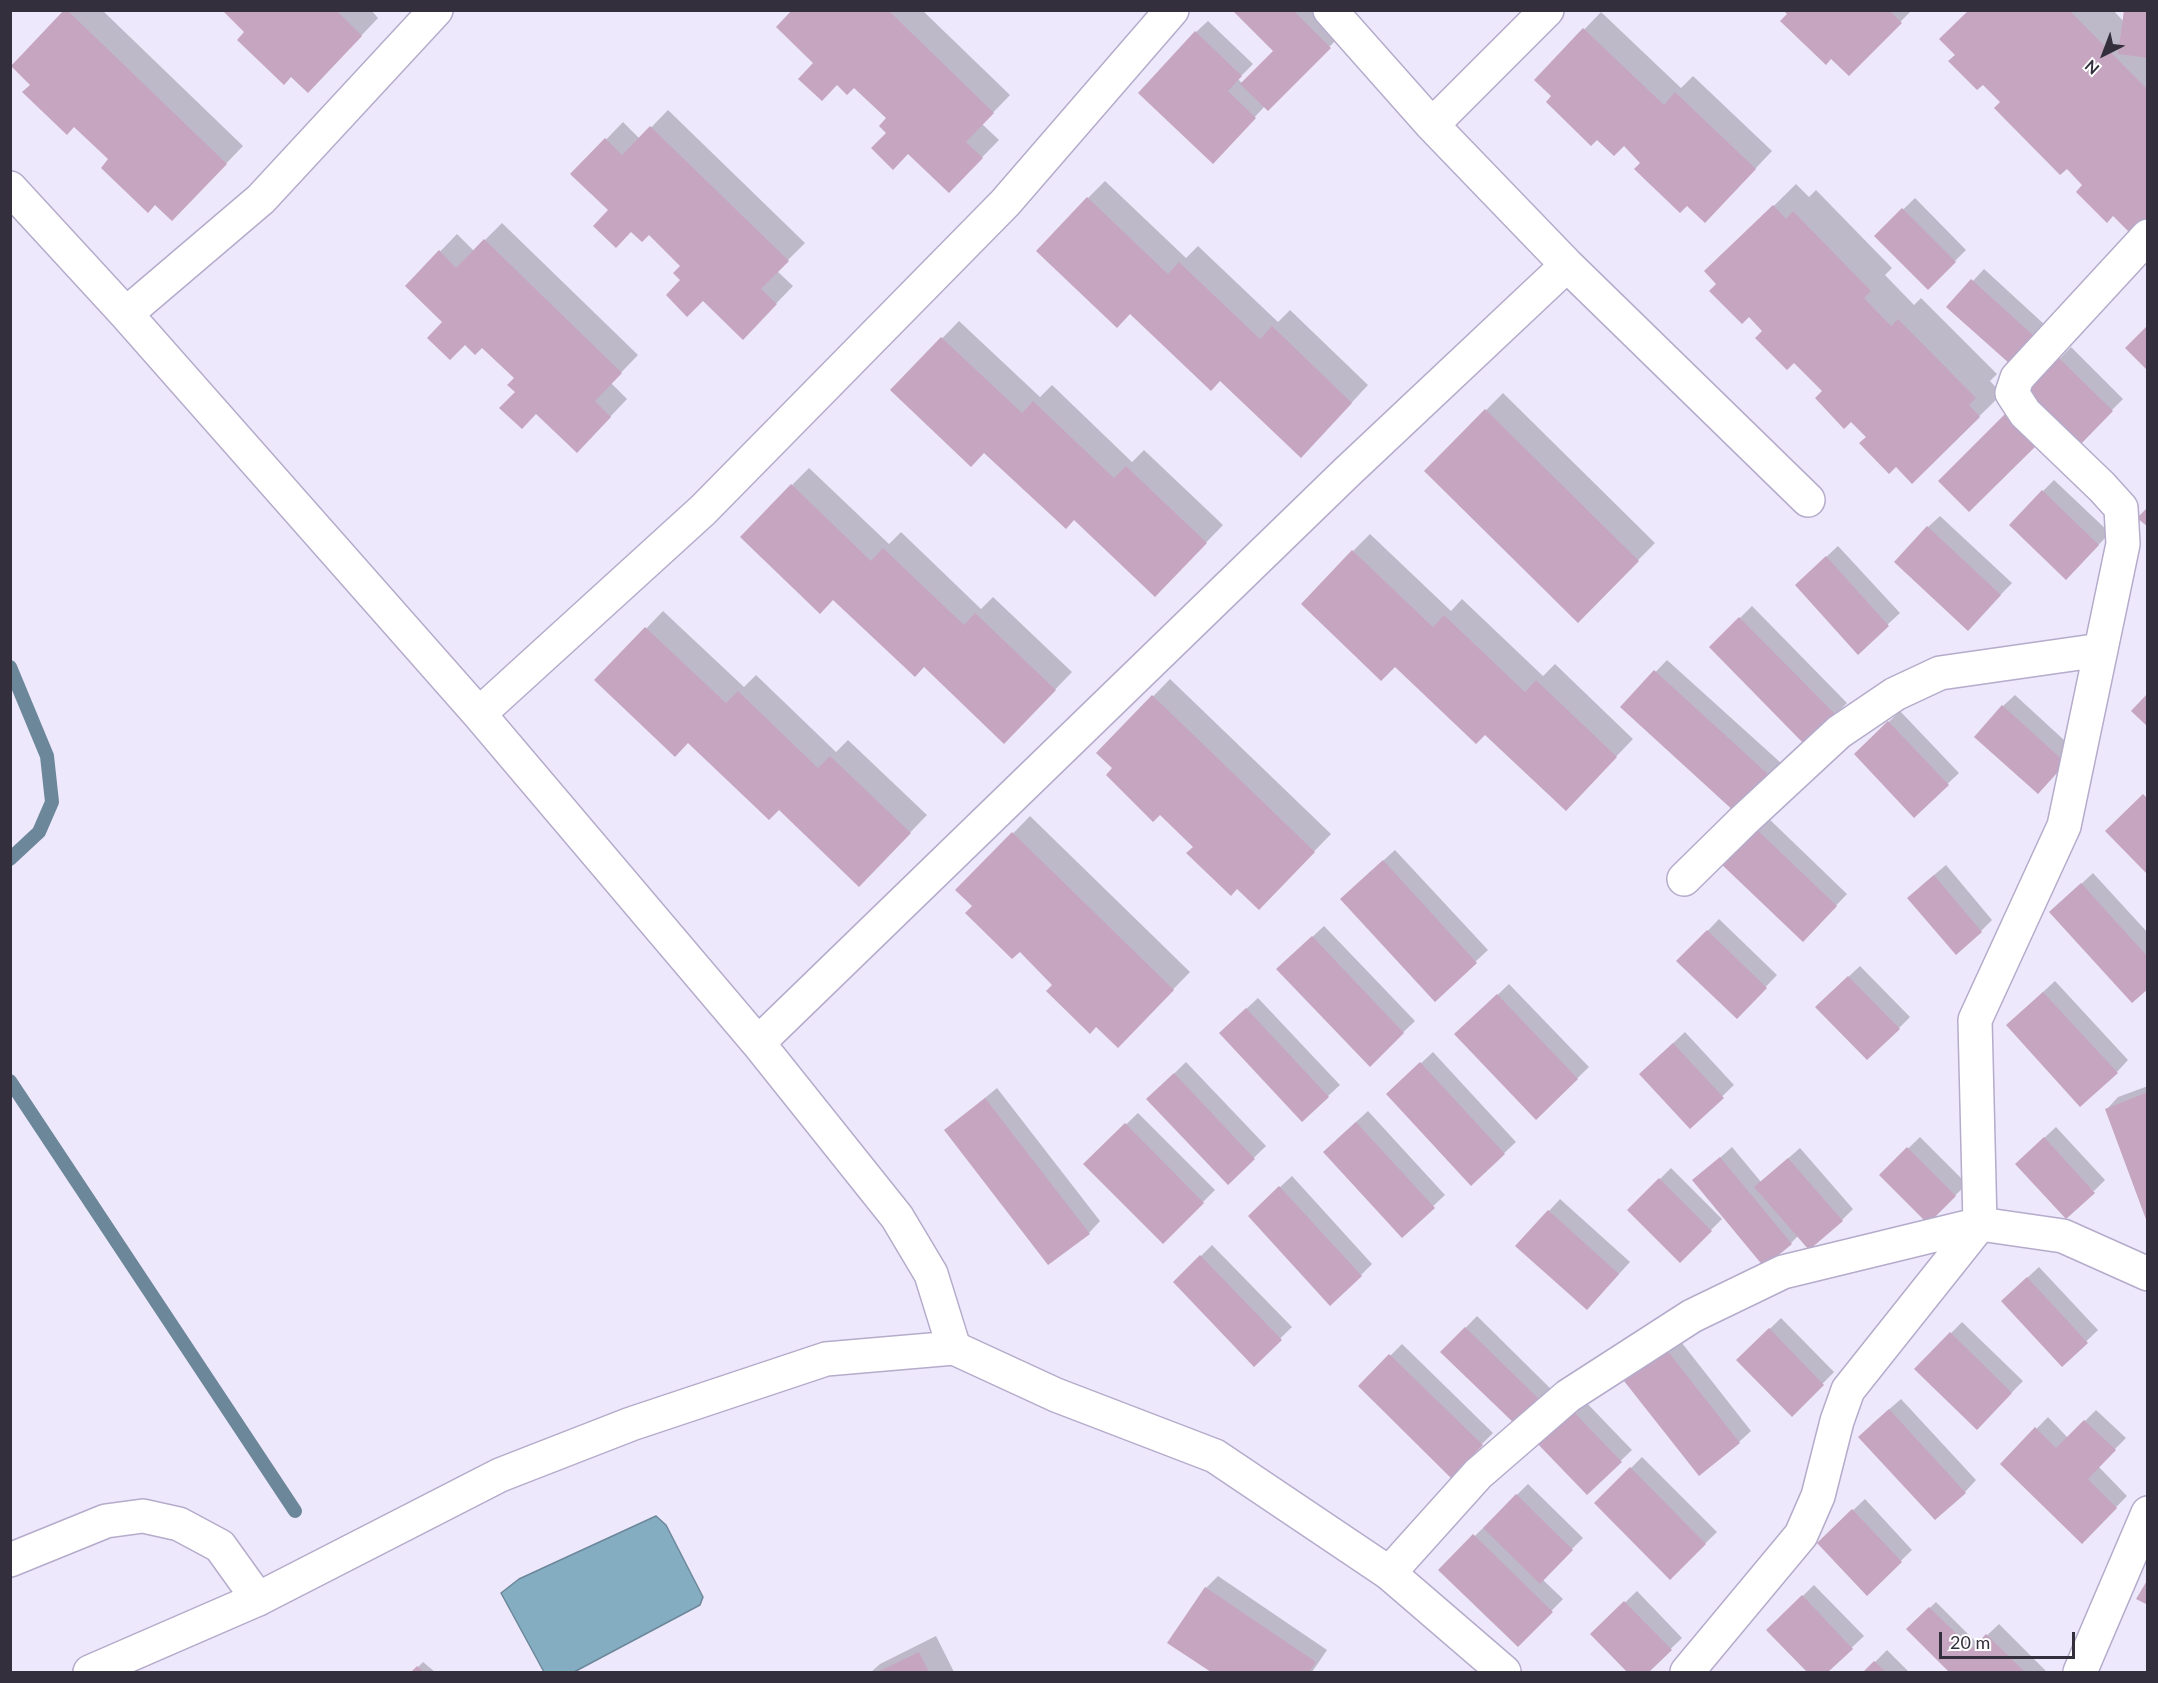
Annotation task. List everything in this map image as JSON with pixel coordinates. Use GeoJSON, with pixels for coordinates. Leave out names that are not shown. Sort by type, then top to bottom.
{"type":"FeatureCollection","features":[{"type":"Feature","properties":{"kind":"street"},"geometry":{"type":"LineString","coordinates":[[126,314],[261,199],[436,10]]}},
{"type":"Feature","properties":{"kind":"street"},"geometry":{"type":"LineString","coordinates":[[479,714],[703,510],[1005,203],[1172,10]]}},
{"type":"Feature","properties":{"kind":"street"},"geometry":{"type":"LineString","coordinates":[[1330,10],[1432,125],[1567,266],[1808,500]]}},
{"type":"Feature","properties":{"kind":"street"},"geometry":{"type":"LineString","coordinates":[[1432,125],[1547,10]]}},
{"type":"Feature","properties":{"kind":"street"},"geometry":{"type":"LineString","coordinates":[[10,188],[126,314],[479,714],[758,1044],[897,1217],[931,1274],[954,1348]]}},
{"type":"Feature","properties":{"kind":"street"},"geometry":{"type":"LineString","coordinates":[[1687,1672],[1801,1535],[1818,1496],[1837,1420],[1848,1390],[1980,1224],[1976,1020],[2064,826],[2123,544],[2121,508],[2025,413],[2012,393],[2017,378],[2148,236]]}},
{"type":"Feature","properties":{"kind":"street"},"geometry":{"type":"LineString","coordinates":[[758,1044],[1354,465],[1567,266]]}},
{"type":"Feature","properties":{"kind":"street"},"geometry":{"type":"LineString","coordinates":[[1684,879],[1839,732],[1895,693],[1940,673],[2101,650]]}},
{"type":"Feature","properties":{"kind":"street"},"geometry":{"type":"LineString","coordinates":[[1389,1573],[1478,1474],[1568,1396],[1692,1316],[1783,1272],[1980,1224],[2063,1236],[2148,1274]]}},
{"type":"Feature","properties":{"kind":"street"},"geometry":{"type":"LineString","coordinates":[[90,1672],[258,1599],[500,1475],[631,1424],[826,1359],[954,1348],[1056,1395],[1215,1456],[1389,1573],[1504,1672]]}},
{"type":"Feature","properties":{"kind":"street"},"geometry":{"type":"LineString","coordinates":[[2084,1671],[2148,1513]]}},
{"type":"Feature","properties":{"kind":"street"},"geometry":{"type":"LineString","coordinates":[[10,1560],[106,1521],[144,1516],[179,1524],[220,1546],[258,1599]]}},
{"type":"Feature","properties":{"kind":"water"},"geometry":{"type":"Polygon","coordinates":[[[656,1516],[666,1525],[703,1597],[700,1605],[574,1672],[544,1672],[501,1593],[519,1579],[656,1516]]]}},
{"type":"Feature","properties":{"kind":"building"},"geometry":{"type":"Polygon","coordinates":[[[64,10],[67,10],[227,164],[172,221],[155,205],[148,213],[101,168],[108,159],[74,127],[67,135],[22,92],[30,85],[11,66],[64,10]]]}},
{"type":"Feature","properties":{"kind":"building"},"geometry":{"type":"Polygon","coordinates":[[[222,10],[336,10],[362,36],[308,93],[291,77],[284,85],[237,40],[244,32],[222,10]]]}},
{"type":"Feature","properties":{"kind":"building"},"geometry":{"type":"Polygon","coordinates":[[[792,10],[888,10],[994,113],[966,142],[983,158],[949,193],[908,154],[893,170],[871,148],[886,133],[879,126],[886,118],[854,88],[847,95],[837,85],[822,101],[798,79],[813,63],[776,27],[792,10]]]}},
{"type":"Feature","properties":{"kind":"building"},"geometry":{"type":"Polygon","coordinates":[[[1232,10],[1293,10],[1331,48],[1268,111],[1240,84],[1273,51],[1232,10]]]}},
{"type":"Feature","properties":{"kind":"building"},"geometry":{"type":"Polygon","coordinates":[[[1783,10],[1889,10],[1902,23],[1849,76],[1831,59],[1826,65],[1780,21],[1787,14],[1783,10]]]}},
{"type":"Feature","properties":{"kind":"building"},"geometry":{"type":"Polygon","coordinates":[[[1969,10],[2069,10],[2148,90],[2148,218],[2131,234],[2113,216],[2107,223],[2076,192],[2082,185],[2067,169],[2060,175],[1994,108],[2000,102],[1983,85],[1977,90],[1948,61],[1955,55],[1939,39],[1969,10]]]}},
{"type":"Feature","properties":{"kind":"building"},"geometry":{"type":"Polygon","coordinates":[[[2124,10],[2148,12],[2148,58],[2118,54],[2124,10]]]}},
{"type":"Feature","properties":{"kind":"building"},"geometry":{"type":"Polygon","coordinates":[[[1583,28],[1664,105],[1675,92],[1756,169],[1705,223],[1687,206],[1680,213],[1634,169],[1640,163],[1624,146],[1614,156],[1597,140],[1591,146],[1546,102],[1551,96],[1534,80],[1583,28]]]}},
{"type":"Feature","properties":{"kind":"building"},"geometry":{"type":"Polygon","coordinates":[[[1195,31],[1242,76],[1228,91],[1256,118],[1213,164],[1138,93],[1195,31]]]}},
{"type":"Feature","properties":{"kind":"building"},"geometry":{"type":"Polygon","coordinates":[[[650,126],[789,261],[761,289],[777,304],[743,340],[703,301],[687,317],[666,295],[680,280],[673,273],[680,266],[649,235],[642,242],[631,232],[616,248],[593,226],[608,210],[570,174],[605,138],[622,155],[650,126]]]}},
{"type":"Feature","properties":{"kind":"building"},"geometry":{"type":"Polygon","coordinates":[[[1087,197],[1168,274],[1179,262],[1260,339],[1272,326],[1352,403],[1301,458],[1220,381],[1211,391],[1130,314],[1117,328],[1036,251],[1087,197]]]}},
{"type":"Feature","properties":{"kind":"building"},"geometry":{"type":"Polygon","coordinates":[[[1773,205],[1786,219],[1793,211],[1871,291],[1864,298],[1891,326],[1898,319],[1976,398],[1969,405],[1980,417],[1912,484],[1896,467],[1889,474],[1859,443],[1866,437],[1851,422],[1844,429],[1815,398],[1822,391],[1794,363],[1787,370],[1755,338],[1762,331],[1749,317],[1742,324],[1709,291],[1716,284],[1704,271],[1773,205]]]}},
{"type":"Feature","properties":{"kind":"building"},"geometry":{"type":"Polygon","coordinates":[[[1902,208],[1956,262],[1928,290],[1874,236],[1902,208]]]}},
{"type":"Feature","properties":{"kind":"building"},"geometry":{"type":"Polygon","coordinates":[[[484,239],[622,373],[595,401],[611,417],[577,453],[536,414],[522,429],[499,408],[515,392],[507,385],[514,378],[482,348],[475,355],[465,345],[450,360],[427,338],[442,322],[405,286],[439,250],[456,268],[484,239]]]}},
{"type":"Feature","properties":{"kind":"building"},"geometry":{"type":"Polygon","coordinates":[[[1971,279],[2035,337],[2010,364],[1946,307],[1971,279]]]}},
{"type":"Feature","properties":{"kind":"building"},"geometry":{"type":"Polygon","coordinates":[[[2148,325],[2148,371],[2125,348],[2148,325]]]}},
{"type":"Feature","properties":{"kind":"building"},"geometry":{"type":"Polygon","coordinates":[[[941,337],[1022,413],[1033,401],[1114,478],[1126,466],[1207,543],[1155,597],[1074,520],[1066,529],[984,453],[971,467],[890,390],[941,337]]]}},
{"type":"Feature","properties":{"kind":"building"},"geometry":{"type":"Polygon","coordinates":[[[2058,357],[2113,411],[2079,446],[2024,391],[2058,357]]]}},
{"type":"Feature","properties":{"kind":"building"},"geometry":{"type":"Polygon","coordinates":[[[1485,409],[1639,561],[1578,623],[1424,471],[1485,409]]]}},
{"type":"Feature","properties":{"kind":"building"},"geometry":{"type":"Polygon","coordinates":[[[2006,413],[2038,444],[1969,512],[1938,481],[2006,413]]]}},
{"type":"Feature","properties":{"kind":"building"},"geometry":{"type":"Polygon","coordinates":[[[791,484],[871,561],[883,548],[964,625],[975,613],[1056,690],[1004,744],[924,667],[915,677],[833,600],[820,614],[740,537],[791,484]]]}},
{"type":"Feature","properties":{"kind":"building"},"geometry":{"type":"Polygon","coordinates":[[[2042,490],[2099,545],[2066,580],[2009,525],[2042,490]]]}},
{"type":"Feature","properties":{"kind":"building"},"geometry":{"type":"Polygon","coordinates":[[[2148,507],[2148,527],[2137,518],[2148,507]]]}},
{"type":"Feature","properties":{"kind":"building"},"geometry":{"type":"Polygon","coordinates":[[[1927,526],[2001,595],[1968,631],[1894,562],[1927,526]]]}},
{"type":"Feature","properties":{"kind":"building"},"geometry":{"type":"Polygon","coordinates":[[[1352,550],[1433,627],[1444,615],[1525,692],[1536,680],[1617,757],[1566,811],[1485,735],[1476,744],[1395,667],[1381,681],[1301,604],[1352,550]]]}},
{"type":"Feature","properties":{"kind":"building"},"geometry":{"type":"Polygon","coordinates":[[[1826,556],[1889,626],[1858,655],[1795,585],[1826,556]]]}},
{"type":"Feature","properties":{"kind":"building"},"geometry":{"type":"Polygon","coordinates":[[[1739,617],[1837,716],[1806,746],[1709,647],[1739,617]]]}},
{"type":"Feature","properties":{"kind":"building"},"geometry":{"type":"Polygon","coordinates":[[[645,627],[726,703],[738,691],[818,768],[830,756],[911,833],[859,887],[779,810],[769,820],[688,743],[675,757],[594,680],[645,627]]]}},
{"type":"Feature","properties":{"kind":"building"},"geometry":{"type":"Polygon","coordinates":[[[1654,670],[1770,776],[1736,813],[1620,707],[1654,670]]]}},
{"type":"Feature","properties":{"kind":"building"},"geometry":{"type":"Polygon","coordinates":[[[2148,693],[2148,727],[2131,711],[2148,693]]]}},
{"type":"Feature","properties":{"kind":"building"},"geometry":{"type":"Polygon","coordinates":[[[1152,695],[1315,852],[1259,910],[1237,889],[1231,896],[1186,853],[1193,847],[1160,815],[1153,822],[1106,775],[1112,768],[1096,753],[1152,695]]]}},
{"type":"Feature","properties":{"kind":"building"},"geometry":{"type":"Polygon","coordinates":[[[2002,705],[2066,763],[2038,794],[1974,737],[2002,705]]]}},
{"type":"Feature","properties":{"kind":"building"},"geometry":{"type":"Polygon","coordinates":[[[1888,721],[1949,785],[1914,818],[1854,754],[1888,721]]]}},
{"type":"Feature","properties":{"kind":"building"},"geometry":{"type":"Polygon","coordinates":[[[2143,794],[2148,799],[2148,875],[2105,831],[2143,794]]]}},
{"type":"Feature","properties":{"kind":"building"},"geometry":{"type":"Polygon","coordinates":[[[1751,824],[1837,906],[1803,942],[1717,860],[1751,824]]]}},
{"type":"Feature","properties":{"kind":"building"},"geometry":{"type":"Polygon","coordinates":[[[1012,832],[1174,990],[1118,1048],[1096,1027],[1090,1034],[1046,991],[1052,985],[1020,952],[1012,959],[965,913],[972,906],[955,890],[1012,832]]]}},
{"type":"Feature","properties":{"kind":"building"},"geometry":{"type":"Polygon","coordinates":[[[1383,860],[1477,963],[1435,1002],[1340,899],[1383,860]]]}},
{"type":"Feature","properties":{"kind":"building"},"geometry":{"type":"Polygon","coordinates":[[[1934,875],[1982,932],[1956,955],[1907,898],[1934,875]]]}},
{"type":"Feature","properties":{"kind":"building"},"geometry":{"type":"Polygon","coordinates":[[[2081,883],[2148,957],[2148,989],[2132,1003],[2049,912],[2081,883]]]}},
{"type":"Feature","properties":{"kind":"building"},"geometry":{"type":"Polygon","coordinates":[[[1707,930],[1767,988],[1737,1019],[1676,961],[1707,930]]]}},
{"type":"Feature","properties":{"kind":"building"},"geometry":{"type":"Polygon","coordinates":[[[1312,936],[1404,1033],[1370,1067],[1276,969],[1312,936]]]}},
{"type":"Feature","properties":{"kind":"building"},"geometry":{"type":"Polygon","coordinates":[[[1848,976],[1900,1029],[1867,1060],[1815,1007],[1848,976]]]}},
{"type":"Feature","properties":{"kind":"building"},"geometry":{"type":"Polygon","coordinates":[[[2043,992],[2118,1073],[2080,1107],[2006,1025],[2043,992]]]}},
{"type":"Feature","properties":{"kind":"building"},"geometry":{"type":"Polygon","coordinates":[[[1497,994],[1578,1079],[1536,1120],[1454,1034],[1497,994]]]}},
{"type":"Feature","properties":{"kind":"building"},"geometry":{"type":"Polygon","coordinates":[[[1246,1008],[1329,1097],[1302,1122],[1219,1033],[1246,1008]]]}},
{"type":"Feature","properties":{"kind":"building"},"geometry":{"type":"Polygon","coordinates":[[[1673,1043],[1724,1098],[1690,1129],[1639,1074],[1673,1043]]]}},
{"type":"Feature","properties":{"kind":"building"},"geometry":{"type":"Polygon","coordinates":[[[1420,1062],[1505,1154],[1471,1186],[1386,1094],[1420,1062]]]}},
{"type":"Feature","properties":{"kind":"building"},"geometry":{"type":"Polygon","coordinates":[[[1174,1073],[1255,1159],[1228,1185],[1146,1099],[1174,1073]]]}},
{"type":"Feature","properties":{"kind":"building"},"geometry":{"type":"Polygon","coordinates":[[[2148,1092],[2148,1222],[2147,1222],[2105,1109],[2148,1092]]]}},
{"type":"Feature","properties":{"kind":"building"},"geometry":{"type":"Polygon","coordinates":[[[985,1098],[1090,1234],[1048,1265],[944,1130],[985,1098]]]}},
{"type":"Feature","properties":{"kind":"building"},"geometry":{"type":"Polygon","coordinates":[[[1356,1122],[1435,1208],[1402,1238],[1323,1152],[1356,1122]]]}},
{"type":"Feature","properties":{"kind":"building"},"geometry":{"type":"Polygon","coordinates":[[[1125,1123],[1204,1203],[1163,1244],[1083,1164],[1125,1123]]]}},
{"type":"Feature","properties":{"kind":"building"},"geometry":{"type":"Polygon","coordinates":[[[2044,1137],[2095,1193],[2066,1219],[2015,1164],[2044,1137]]]}},
{"type":"Feature","properties":{"kind":"building"},"geometry":{"type":"Polygon","coordinates":[[[1907,1147],[1956,1196],[1928,1224],[1879,1175],[1907,1147]]]}},
{"type":"Feature","properties":{"kind":"building"},"geometry":{"type":"Polygon","coordinates":[[[1720,1157],[1792,1244],[1764,1267],[1692,1180],[1720,1157]]]}},
{"type":"Feature","properties":{"kind":"building"},"geometry":{"type":"Polygon","coordinates":[[[1788,1158],[1843,1221],[1809,1250],[1754,1187],[1788,1158]]]}},
{"type":"Feature","properties":{"kind":"building"},"geometry":{"type":"Polygon","coordinates":[[[1659,1178],[1712,1231],[1680,1263],[1627,1210],[1659,1178]]]}},
{"type":"Feature","properties":{"kind":"building"},"geometry":{"type":"Polygon","coordinates":[[[1279,1186],[1362,1276],[1330,1306],[1248,1216],[1279,1186]]]}},
{"type":"Feature","properties":{"kind":"building"},"geometry":{"type":"Polygon","coordinates":[[[1548,1210],[1619,1274],[1587,1310],[1515,1246],[1548,1210]]]}},
{"type":"Feature","properties":{"kind":"building"},"geometry":{"type":"Polygon","coordinates":[[[1200,1255],[1282,1340],[1254,1367],[1173,1282],[1200,1255]]]}},
{"type":"Feature","properties":{"kind":"building"},"geometry":{"type":"Polygon","coordinates":[[[2027,1277],[2088,1343],[2062,1367],[2001,1301],[2027,1277]]]}},
{"type":"Feature","properties":{"kind":"building"},"geometry":{"type":"Polygon","coordinates":[[[1465,1327],[1542,1402],[1518,1427],[1440,1352],[1465,1327]]]}},
{"type":"Feature","properties":{"kind":"building"},"geometry":{"type":"Polygon","coordinates":[[[1769,1328],[1824,1385],[1792,1417],[1736,1360],[1769,1328]]]}},
{"type":"Feature","properties":{"kind":"building"},"geometry":{"type":"Polygon","coordinates":[[[1950,1332],[2012,1393],[1977,1430],[1914,1369],[1950,1332]]]}},
{"type":"Feature","properties":{"kind":"building"},"geometry":{"type":"Polygon","coordinates":[[[1666,1349],[1740,1443],[1699,1476],[1624,1381],[1666,1349]]]}},
{"type":"Feature","properties":{"kind":"building"},"geometry":{"type":"Polygon","coordinates":[[[1389,1354],[1483,1445],[1451,1478],[1358,1386],[1389,1354]]]}},
{"type":"Feature","properties":{"kind":"building"},"geometry":{"type":"Polygon","coordinates":[[[1569,1407],[1622,1462],[1587,1495],[1534,1440],[1569,1407]]]}},
{"type":"Feature","properties":{"kind":"building"},"geometry":{"type":"Polygon","coordinates":[[[1889,1409],[1966,1493],[1935,1520],[1858,1437],[1889,1409]]]}},
{"type":"Feature","properties":{"kind":"building"},"geometry":{"type":"Polygon","coordinates":[[[2084,1420],[2116,1450],[2088,1479],[2117,1508],[2082,1544],[2000,1464],[2035,1427],[2056,1448],[2084,1420]]]}},
{"type":"Feature","properties":{"kind":"building"},"geometry":{"type":"Polygon","coordinates":[[[1630,1467],[1706,1544],[1670,1580],[1594,1503],[1630,1467]]]}},
{"type":"Feature","properties":{"kind":"building"},"geometry":{"type":"Polygon","coordinates":[[[1516,1494],[1573,1550],[1540,1584],[1483,1528],[1516,1494]]]}},
{"type":"Feature","properties":{"kind":"building"},"geometry":{"type":"Polygon","coordinates":[[[1852,1509],[1902,1562],[1867,1596],[1817,1543],[1852,1509]]]}},
{"type":"Feature","properties":{"kind":"building"},"geometry":{"type":"Polygon","coordinates":[[[1473,1534],[1553,1612],[1518,1647],[1438,1570],[1473,1534]]]}},
{"type":"Feature","properties":{"kind":"building"},"geometry":{"type":"Polygon","coordinates":[[[2148,1579],[2148,1605],[2136,1599],[2148,1579]]]}},
{"type":"Feature","properties":{"kind":"building"},"geometry":{"type":"Polygon","coordinates":[[[1205,1587],[1316,1662],[1309,1672],[1211,1672],[1167,1643],[1205,1587]]]}},
{"type":"Feature","properties":{"kind":"building"},"geometry":{"type":"Polygon","coordinates":[[[1802,1595],[1853,1649],[1828,1672],[1807,1672],[1766,1630],[1802,1595]]]}},
{"type":"Feature","properties":{"kind":"building"},"geometry":{"type":"Polygon","coordinates":[[[1624,1601],[1672,1650],[1649,1672],[1627,1672],[1590,1634],[1624,1601]]]}},
{"type":"Feature","properties":{"kind":"building"},"geometry":{"type":"Polygon","coordinates":[[[1929,1607],[1972,1649],[1986,1634],[2025,1672],[1949,1672],[1906,1629],[1929,1607]]]}},
{"type":"Feature","properties":{"kind":"building"},"geometry":{"type":"Polygon","coordinates":[[[919,1652],[929,1672],[877,1672],[919,1652]]]}},
{"type":"Feature","properties":{"kind":"building"},"geometry":{"type":"Polygon","coordinates":[[[1874,1661],[1886,1672],[1863,1672],[1874,1661]]]}},
{"type":"Feature","properties":{"kind":"building"},"geometry":{"type":"Polygon","coordinates":[[[417,1666],[424,1672],[411,1672],[417,1666]]]}},
{"type":"Feature","properties":{"kind":"waterway"},"geometry":{"type":"LineString","coordinates":[[10,667],[47,756],[52,802],[39,832],[10,859]]}},
{"type":"Feature","properties":{"kind":"waterway"},"geometry":{"type":"LineString","coordinates":[[10,1081],[295,1511]]}}]}
